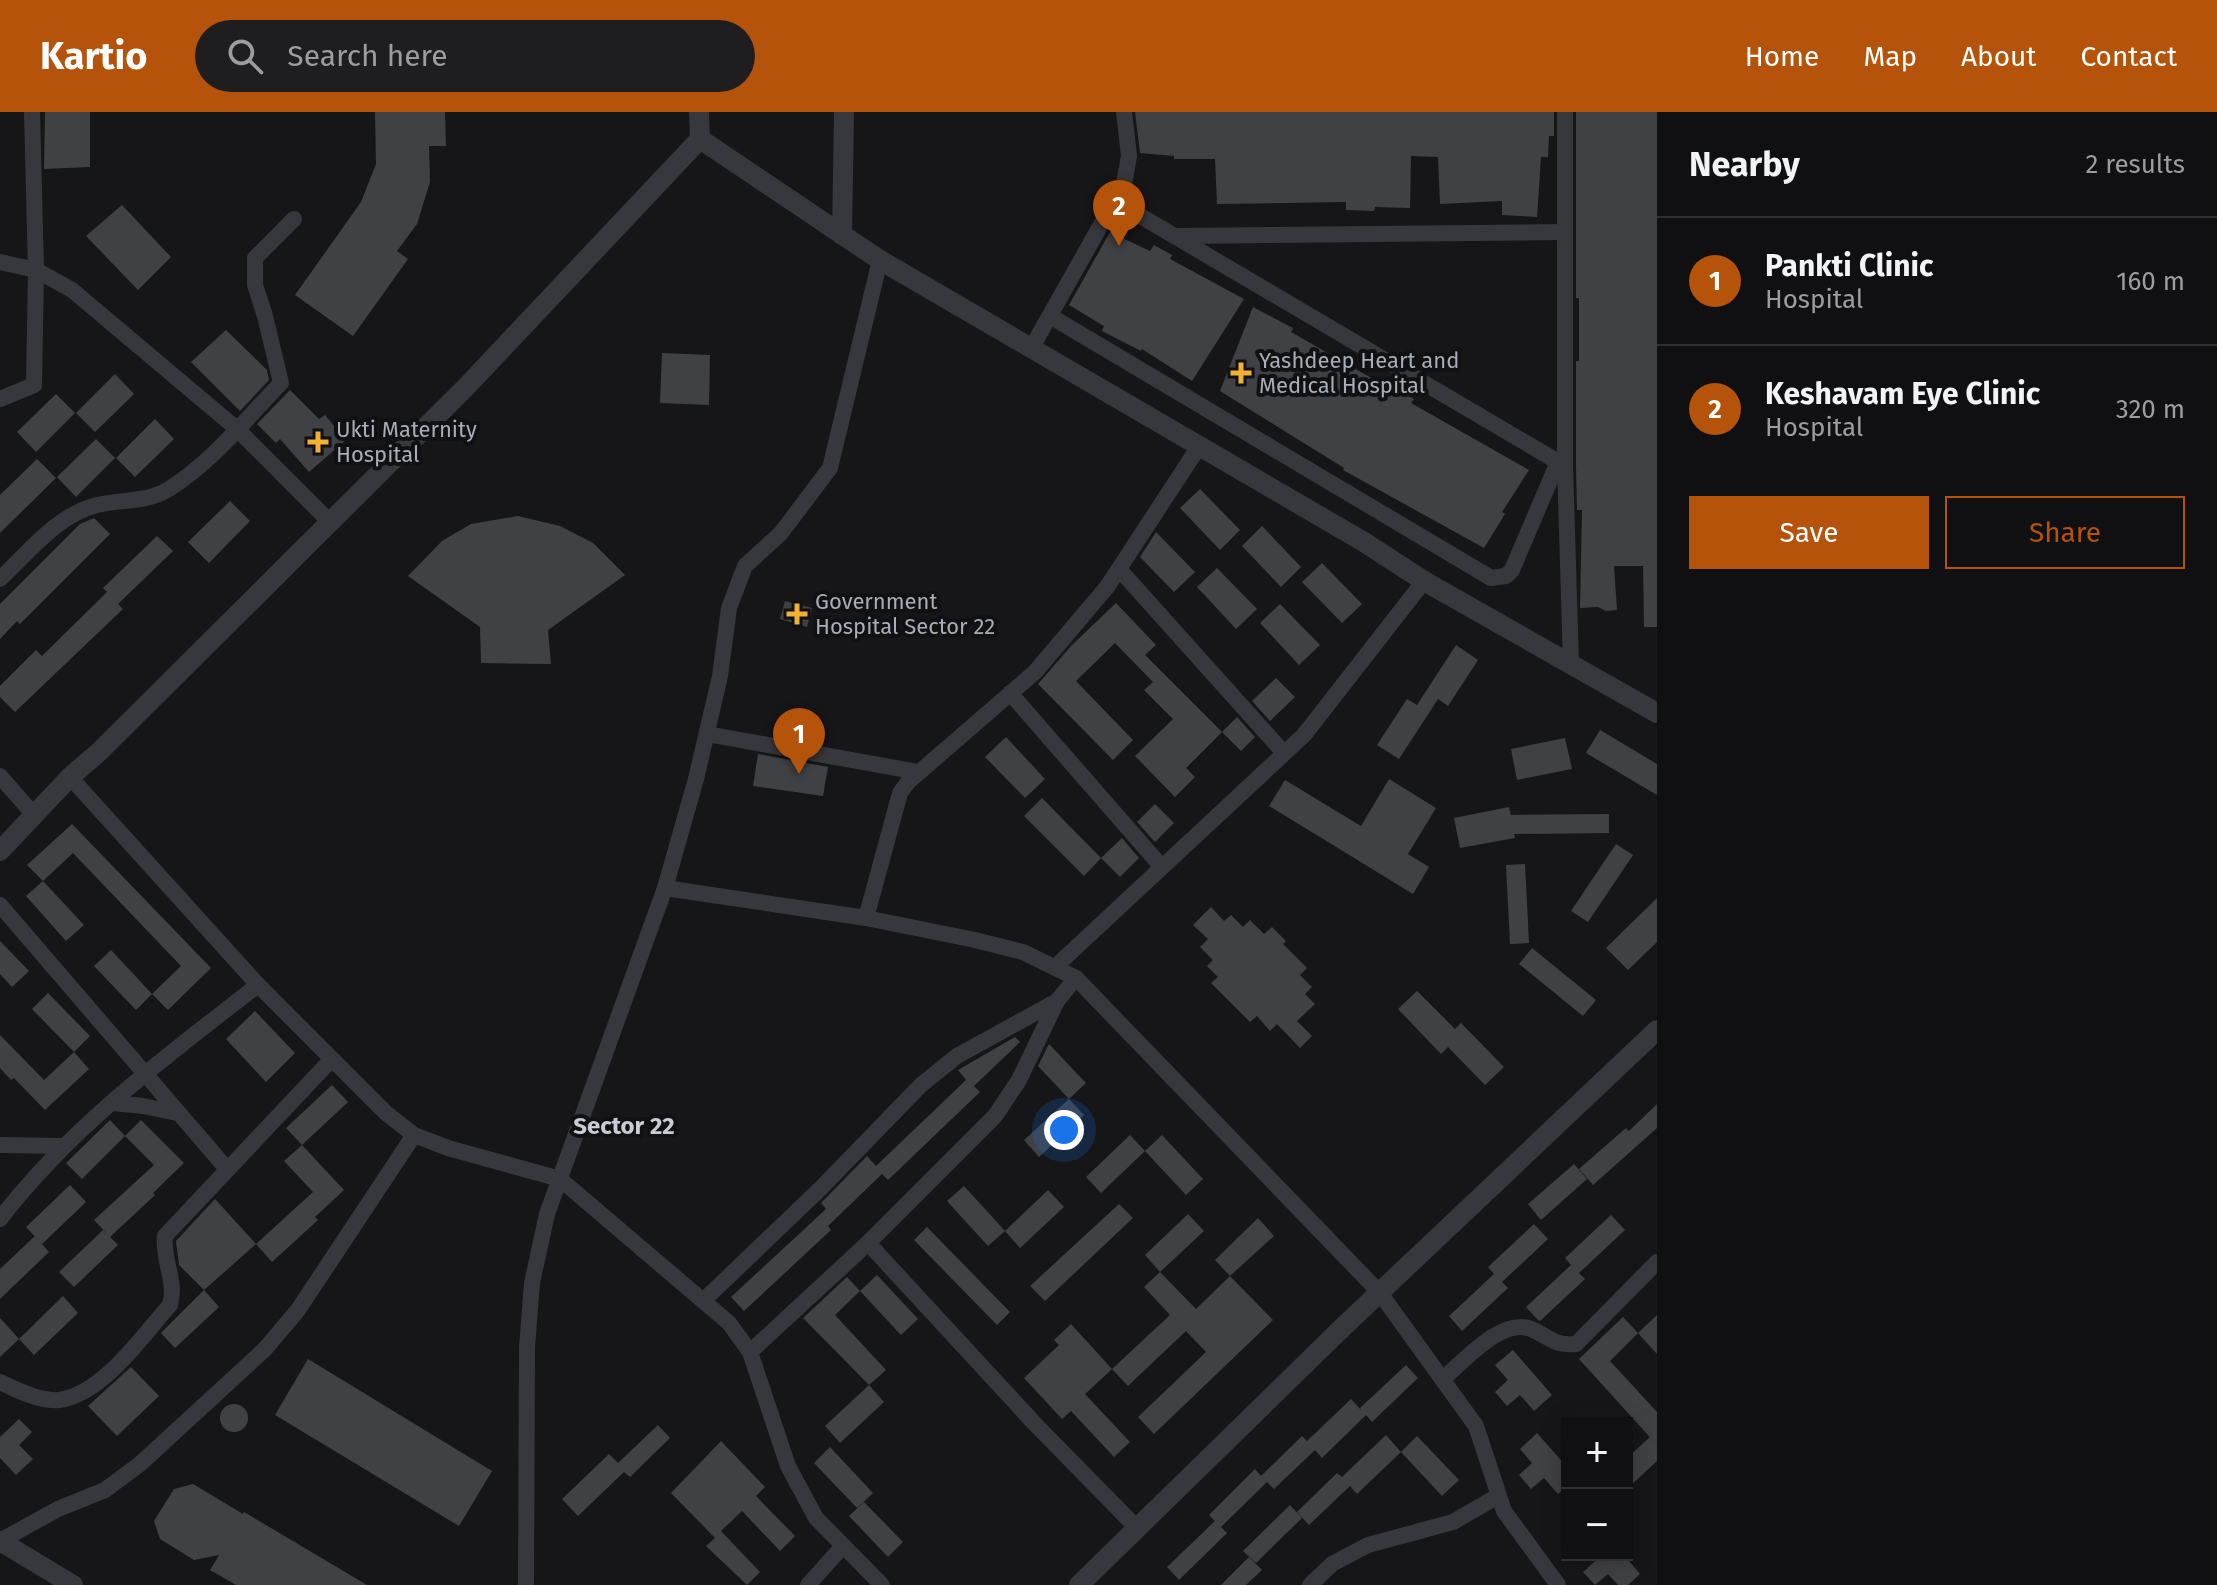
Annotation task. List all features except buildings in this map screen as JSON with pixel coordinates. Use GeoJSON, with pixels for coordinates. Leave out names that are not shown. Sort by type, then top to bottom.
{"type":"FeatureCollection","features":[{"type":"Feature","properties":{"kind":"street"},"geometry":{"type":"LineString","coordinates":[[0,399],[34,385],[36,270],[32,112]]}},
{"type":"Feature","properties":{"kind":"street"},"geometry":{"type":"LineString","coordinates":[[0,851],[70,777],[99,752],[467,386],[700,139],[699,112]]}},
{"type":"Feature","properties":{"kind":"street"},"geometry":{"type":"LineString","coordinates":[[842,235],[844,112]]}},
{"type":"Feature","properties":{"kind":"street"},"geometry":{"type":"LineString","coordinates":[[1032,347],[1124,184],[1129,156],[1124,112]]}},
{"type":"Feature","properties":{"kind":"street"},"geometry":{"type":"LineString","coordinates":[[1565,112],[1562,464],[1571,663]]}},
{"type":"Feature","properties":{"kind":"street"},"geometry":{"type":"LineString","coordinates":[[700,139],[880,260],[1364,542],[1424,581],[1657,713]]}},
{"type":"Feature","properties":{"kind":"street"},"geometry":{"type":"LineString","coordinates":[[1115,201],[1562,464]]}},
{"type":"Feature","properties":{"kind":"street"},"geometry":{"type":"LineString","coordinates":[[0,579],[61,521],[96,505],[144,500],[167,491],[237,429],[281,383],[255,285],[255,258],[294,219]]}},
{"type":"Feature","properties":{"kind":"street"},"geometry":{"type":"LineString","coordinates":[[1173,236],[1565,232]]}},
{"type":"Feature","properties":{"kind":"street"},"geometry":{"type":"LineString","coordinates":[[526,1585],[527,1347],[532,1283],[547,1214],[665,888],[707,734],[720,676],[729,608],[745,566],[781,533],[830,468],[880,260]]}},
{"type":"Feature","properties":{"kind":"street"},"geometry":{"type":"LineString","coordinates":[[0,262],[36,270],[72,290],[237,429],[329,521]]}},
{"type":"Feature","properties":{"kind":"street"},"geometry":{"type":"LineString","coordinates":[[1050,316],[1491,578],[1506,576],[1512,570],[1562,464]]}},
{"type":"Feature","properties":{"kind":"street"},"geometry":{"type":"LineString","coordinates":[[866,918],[900,793],[918,772],[1035,672],[1107,587],[1198,448]]}},
{"type":"Feature","properties":{"kind":"street"},"geometry":{"type":"LineString","coordinates":[[1119,569],[1284,753]]}},
{"type":"Feature","properties":{"kind":"street"},"geometry":{"type":"LineString","coordinates":[[1055,967],[1304,735],[1424,581]]}},
{"type":"Feature","properties":{"kind":"street"},"geometry":{"type":"LineString","coordinates":[[1010,693],[1161,866]]}},
{"type":"Feature","properties":{"kind":"street"},"geometry":{"type":"LineString","coordinates":[[707,734],[918,772]]}},
{"type":"Feature","properties":{"kind":"street"},"geometry":{"type":"LineString","coordinates":[[0,776],[35,816]]}},
{"type":"Feature","properties":{"kind":"street"},"geometry":{"type":"LineString","coordinates":[[70,777],[258,985],[386,1113],[414,1135],[448,1148],[560,1179],[729,1323],[750,1352],[788,1466],[816,1518],[882,1585]]}},
{"type":"Feature","properties":{"kind":"street"},"geometry":{"type":"LineString","coordinates":[[665,888],[866,918],[1023,952],[1076,978],[1380,1293],[1476,1426],[1504,1511],[1558,1585]]}},
{"type":"Feature","properties":{"kind":"street"},"geometry":{"type":"LineString","coordinates":[[0,905],[146,1071],[177,1113],[227,1169]]}},
{"type":"Feature","properties":{"kind":"street"},"geometry":{"type":"LineString","coordinates":[[750,1352],[868,1243],[995,1116],[1019,1080],[1057,1001],[1076,978]]}},
{"type":"Feature","properties":{"kind":"street"},"geometry":{"type":"LineString","coordinates":[[0,1219],[62,1146],[146,1071],[258,985]]}},
{"type":"Feature","properties":{"kind":"street"},"geometry":{"type":"LineString","coordinates":[[704,1300],[933,1075],[957,1056],[1057,1001]]}},
{"type":"Feature","properties":{"kind":"street"},"geometry":{"type":"LineString","coordinates":[[1079,1585],[1380,1293],[1654,1038]]}},
{"type":"Feature","properties":{"kind":"street"},"geometry":{"type":"LineString","coordinates":[[0,1382],[56,1401],[82,1393],[109,1373],[170,1305],[173,1293],[164,1248],[165,1236],[331,1060]]}},
{"type":"Feature","properties":{"kind":"street"},"geometry":{"type":"LineString","coordinates":[[113,1103],[177,1113]]}},
{"type":"Feature","properties":{"kind":"street"},"geometry":{"type":"LineString","coordinates":[[0,1541],[58,1509],[105,1490],[140,1464],[265,1349],[298,1310],[414,1135]]}},
{"type":"Feature","properties":{"kind":"street"},"geometry":{"type":"LineString","coordinates":[[0,1145],[62,1146]]}},
{"type":"Feature","properties":{"kind":"street"},"geometry":{"type":"LineString","coordinates":[[868,1243],[1035,1424],[1137,1528]]}},
{"type":"Feature","properties":{"kind":"street"},"geometry":{"type":"LineString","coordinates":[[1443,1379],[1502,1330],[1516,1326],[1528,1328],[1560,1346],[1576,1344],[1657,1262]]}},
{"type":"Feature","properties":{"kind":"street"},"geometry":{"type":"LineString","coordinates":[[1643,1276],[1657,1288]]}},
{"type":"Feature","properties":{"kind":"street"},"geometry":{"type":"LineString","coordinates":[[1310,1585],[1332,1564],[1368,1545],[1453,1522],[1498,1496]]}},
{"type":"Feature","properties":{"kind":"street"},"geometry":{"type":"LineString","coordinates":[[0,1541],[73,1585]]}},
{"type":"Feature","properties":{"kind":"street"},"geometry":{"type":"LineString","coordinates":[[808,1585],[843,1546]]}},
{"type":"Feature","properties":{"kind":"place","name":"Keshavam Eye Clinic"},"geometry":{"type":"Point","coordinates":[1119,246]}},
{"type":"Feature","properties":{"kind":"place","name":"Yashdeep Heart and Medical Hospital"},"geometry":{"type":"Point","coordinates":[1241,373]}},
{"type":"Feature","properties":{"kind":"place","name":"Ukti Maternity Hospital"},"geometry":{"type":"Point","coordinates":[318,442]}},
{"type":"Feature","properties":{"kind":"place","name":"Government Hospital Sector 22"},"geometry":{"type":"Point","coordinates":[797,614]}},
{"type":"Feature","properties":{"kind":"place","name":"Pankti Clinic"},"geometry":{"type":"Point","coordinates":[799,774]}},
{"type":"Feature","properties":{"kind":"district","name":"Sector 22"},"geometry":{"type":"Point","coordinates":[624,1126]}}]}
